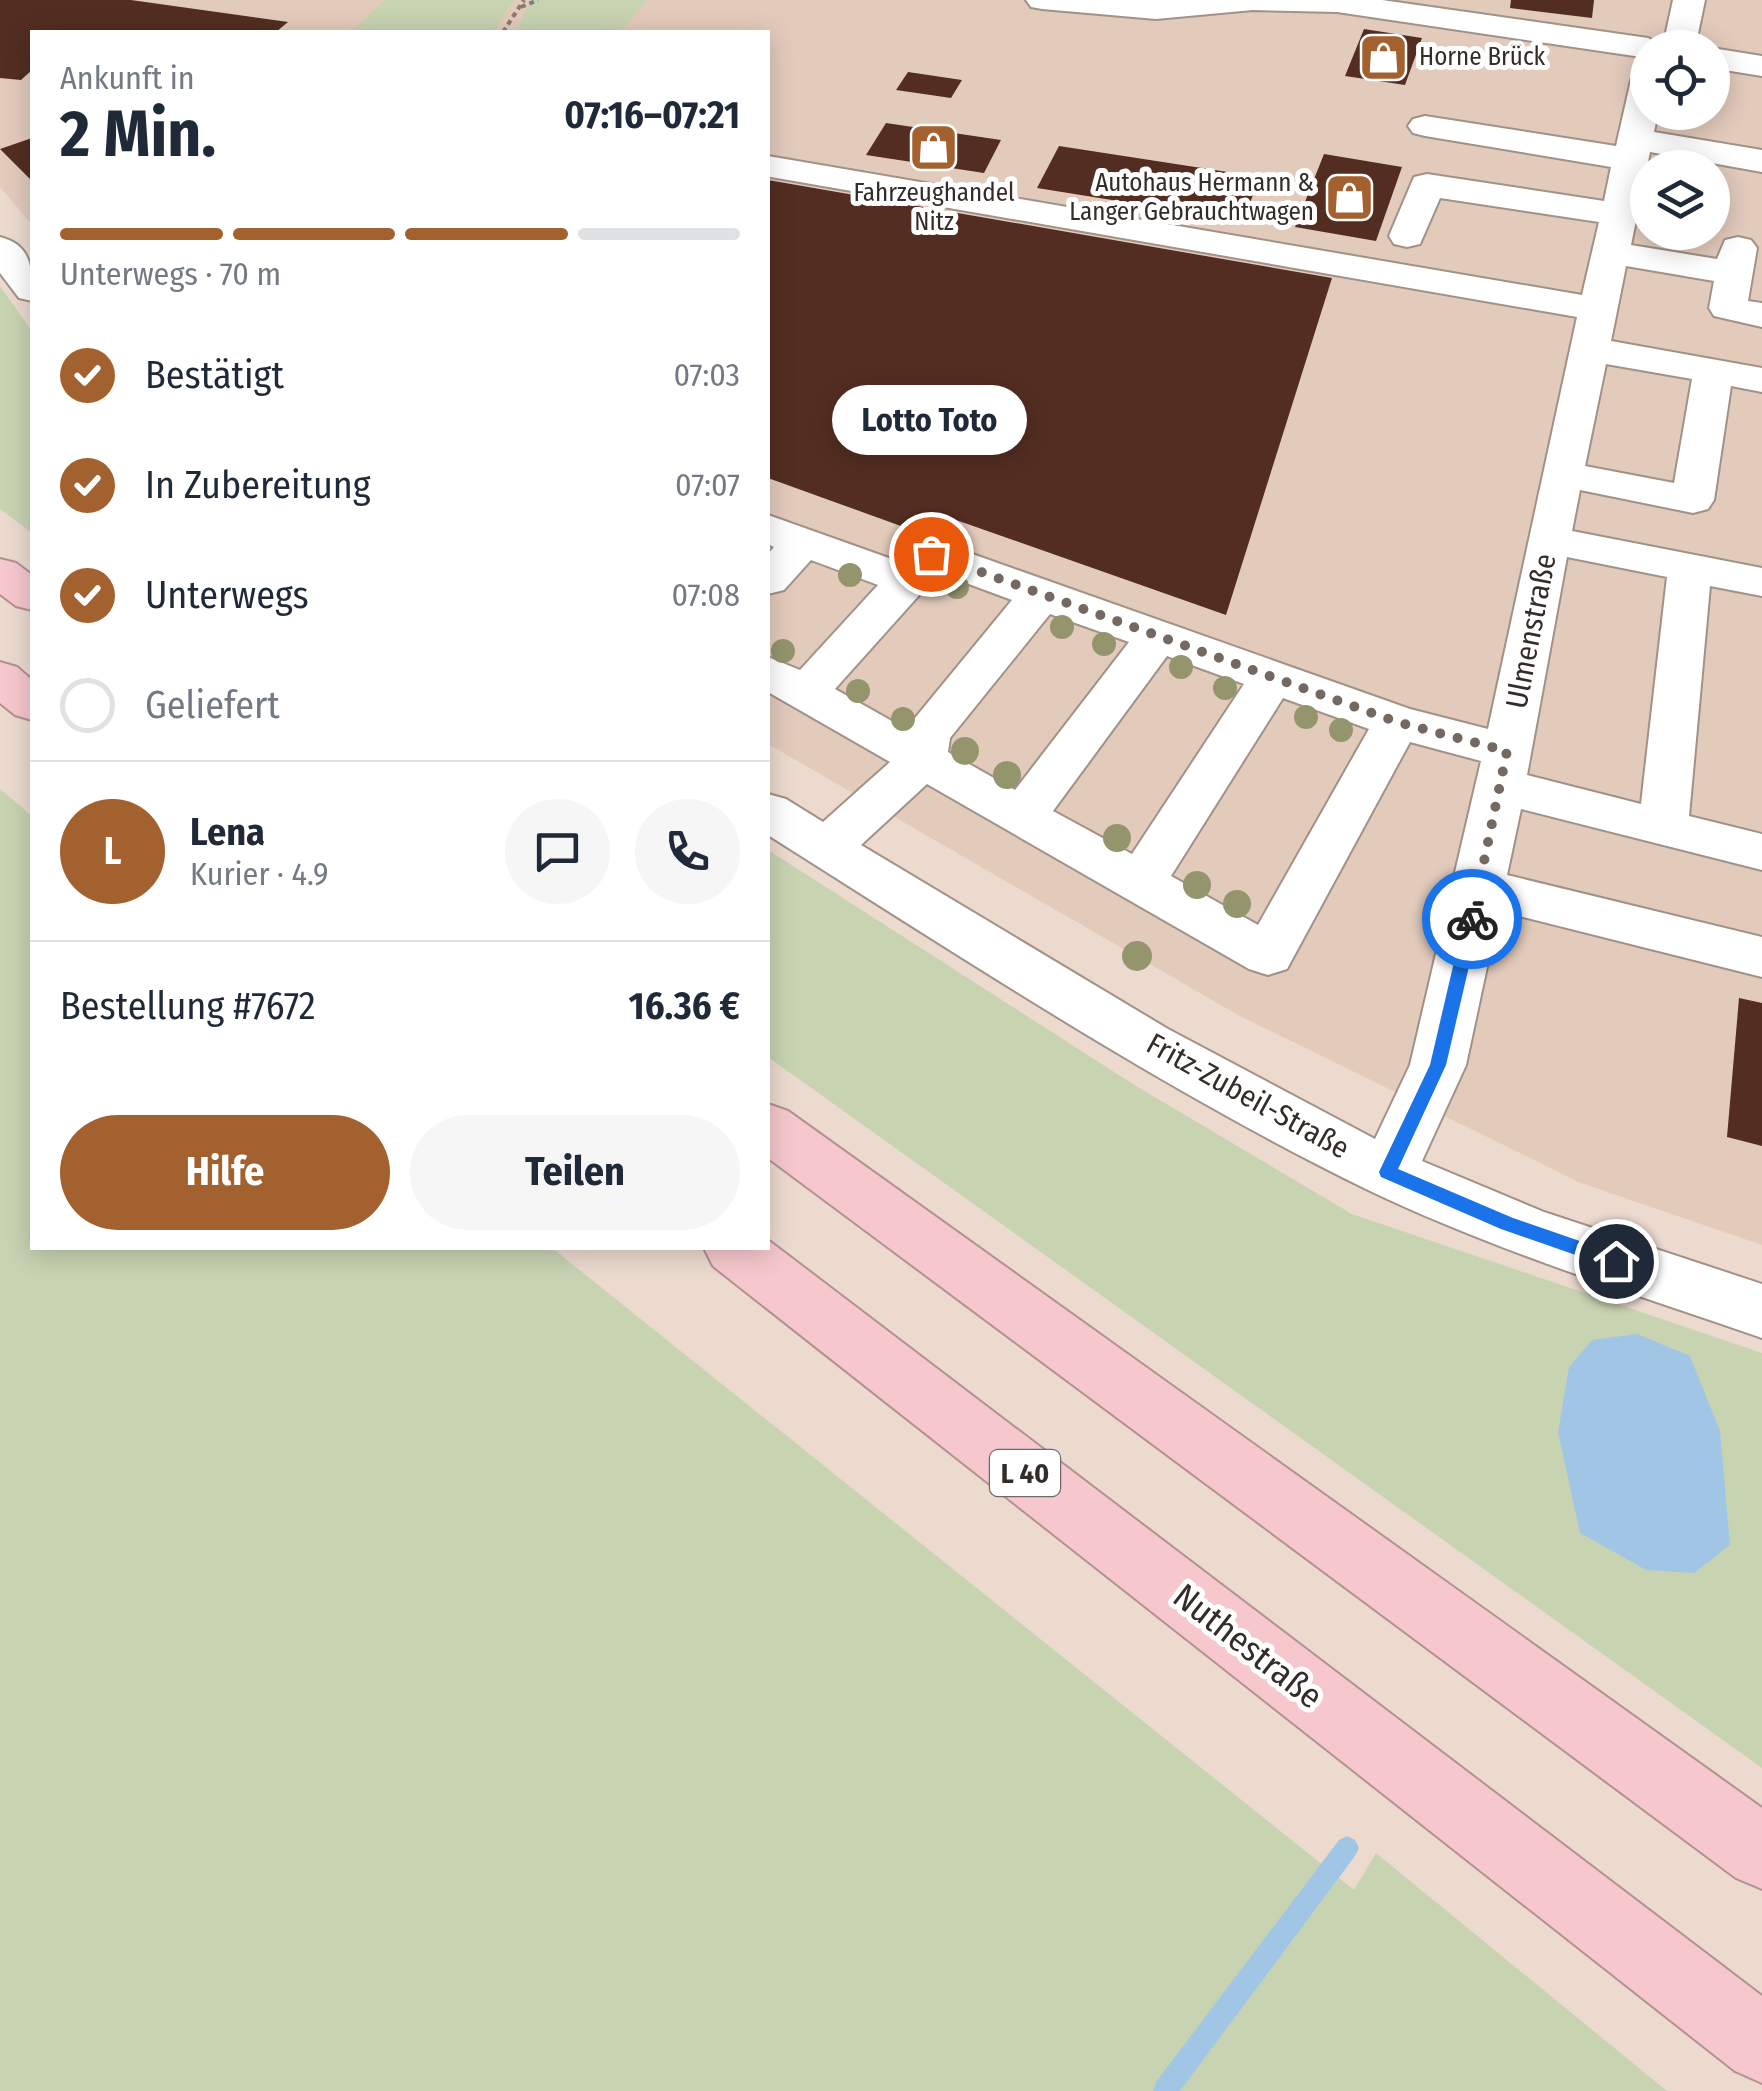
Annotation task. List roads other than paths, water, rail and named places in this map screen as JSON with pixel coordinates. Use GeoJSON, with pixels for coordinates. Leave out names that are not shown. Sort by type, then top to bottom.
{"type":"FeatureCollection","features":[{"type":"Feature","properties":{"kind":"highway"},"geometry":{"type":"LineString","coordinates":[[0,573],[30,595]]}},
{"type":"Feature","properties":{"kind":"highway"},"geometry":{"type":"LineString","coordinates":[[0,678],[30,702]]}},
{"type":"Feature","properties":{"kind":"highway"},"geometry":{"type":"LineString","coordinates":[[770,1128],[1762,1852]]}},
{"type":"Feature","properties":{"kind":"highway","name":"Nuthestraße"},"geometry":{"type":"LineString","coordinates":[[737,1250],[1762,2044]]}},
{"type":"Feature","properties":{"kind":"street"},"geometry":{"type":"LineString","coordinates":[[1042,0],[1156,9],[1293,0],[1450,9],[1630,44]]}},
{"type":"Feature","properties":{"kind":"street"},"geometry":{"type":"LineString","coordinates":[[1682,30],[1688,0]]}},
{"type":"Feature","properties":{"kind":"street"},"geometry":{"type":"LineString","coordinates":[[1730,61],[1762,66]]}},
{"type":"Feature","properties":{"kind":"street"},"geometry":{"type":"LineString","coordinates":[[1425,126],[1762,160]]}},
{"type":"Feature","properties":{"kind":"street","name":"Ulmenstraße"},"geometry":{"type":"LineString","coordinates":[[1388,1172],[1438,1065],[1480,888],[1548,540],[1636,130]]}},
{"type":"Feature","properties":{"kind":"street"},"geometry":{"type":"LineString","coordinates":[[770,166],[1593,329],[1713,371],[1762,380]]}},
{"type":"Feature","properties":{"kind":"street"},"geometry":{"type":"LineString","coordinates":[[1407,236],[1427,185],[1746,263],[1728,308],[1762,315]]}},
{"type":"Feature","properties":{"kind":"street"},"geometry":{"type":"LineString","coordinates":[[0,248],[30,287]]}},
{"type":"Feature","properties":{"kind":"street"},"geometry":{"type":"LineString","coordinates":[[1562,474],[1693,500],[1713,371]]}},
{"type":"Feature","properties":{"kind":"street"},"geometry":{"type":"LineString","coordinates":[[770,575],[785,536],[906,580]]}},
{"type":"Feature","properties":{"kind":"street"},"geometry":{"type":"LineString","coordinates":[[1548,540],[1762,582]]}},
{"type":"Feature","properties":{"kind":"street"},"geometry":{"type":"LineString","coordinates":[[1397,722],[1268,955],[786,682],[931,554],[1397,722],[1504,768],[1663,828],[1762,852]]}},
{"type":"Feature","properties":{"kind":"street"},"geometry":{"type":"LineString","coordinates":[[1663,828],[1690,568]]}},
{"type":"Feature","properties":{"kind":"street"},"geometry":{"type":"LineString","coordinates":[[826,848],[923,760],[926,735],[1042,594]]}},
{"type":"Feature","properties":{"kind":"street"},"geometry":{"type":"LineString","coordinates":[[1022,816],[1158,636]]}},
{"type":"Feature","properties":{"kind":"street"},"geometry":{"type":"LineString","coordinates":[[1140,882],[1273,678]]}},
{"type":"Feature","properties":{"kind":"street","name":"Fritz-Zubeil-Straße"},"geometry":{"type":"LineString","coordinates":[[770,813],[980,944],[1284,1119],[1388,1172],[1508,1224],[1762,1311]]}},
{"type":"Feature","properties":{"kind":"street"},"geometry":{"type":"LineString","coordinates":[[1480,888],[1762,957]]}},
{"type":"Feature","properties":{"kind":"water"},"geometry":{"type":"Polygon","coordinates":[[[1637,1334],[1690,1356],[1720,1431],[1730,1545],[1694,1573],[1646,1570],[1580,1533],[1558,1432],[1569,1367],[1592,1340],[1637,1334]]]}},
{"type":"Feature","properties":{"kind":"waterway"},"geometry":{"type":"LineString","coordinates":[[1165,2091],[1347,1848]]}},
{"type":"Feature","properties":{"kind":"place","name":"Horne Brück"},"geometry":{"type":"Point","coordinates":[1384,57]}},
{"type":"Feature","properties":{"kind":"place","name":"Fahrzeughandel Nitz"},"geometry":{"type":"Point","coordinates":[934,147]}},
{"type":"Feature","properties":{"kind":"place","name":"Autohaus Hermann & Langer Gebrauchtwagen"},"geometry":{"type":"Point","coordinates":[1349,197]}},
{"type":"Feature","properties":{"kind":"place","name":"Lotto Toto"},"geometry":{"type":"Point","coordinates":[931,554]}}]}
